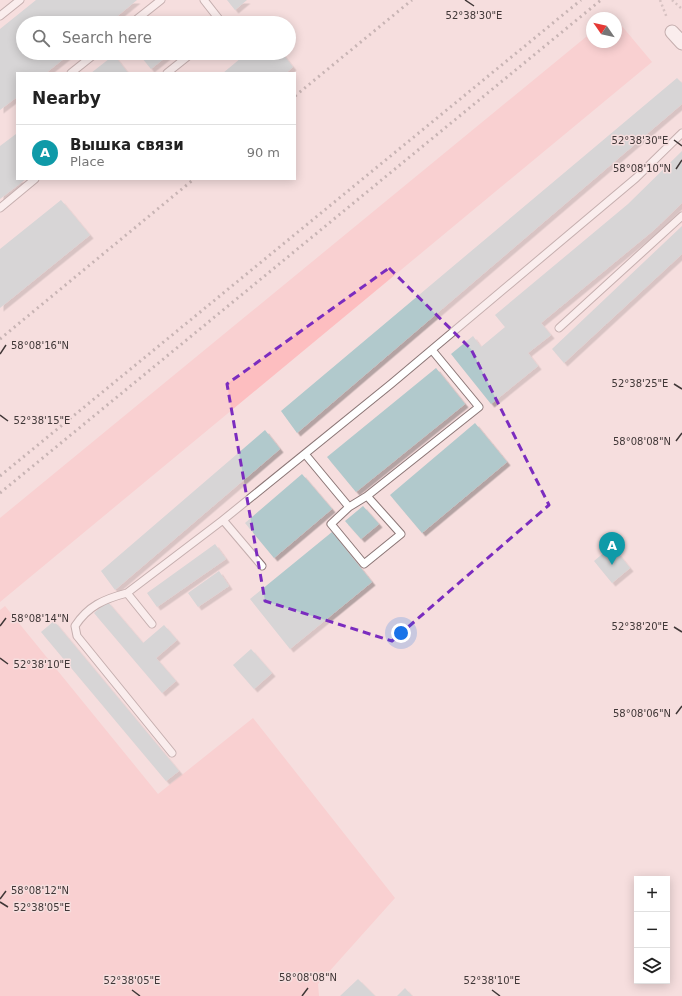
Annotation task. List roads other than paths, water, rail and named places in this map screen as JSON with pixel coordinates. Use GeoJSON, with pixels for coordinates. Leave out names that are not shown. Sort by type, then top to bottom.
{"type":"FeatureCollection","features":[{"type":"Feature","properties":{"kind":"street"},"geometry":{"type":"LineString","coordinates":[[672,32],[682,43]]}},
{"type":"Feature","properties":{"kind":"lane"},"geometry":{"type":"LineString","coordinates":[[0,16],[20,0]]}},
{"type":"Feature","properties":{"kind":"lane"},"geometry":{"type":"LineString","coordinates":[[141,16],[160,0]]}},
{"type":"Feature","properties":{"kind":"lane"},"geometry":{"type":"LineString","coordinates":[[204,0],[217,16]]}},
{"type":"Feature","properties":{"kind":"lane"},"geometry":{"type":"LineString","coordinates":[[72,72],[87,60]]}},
{"type":"Feature","properties":{"kind":"lane"},"geometry":{"type":"LineString","coordinates":[[168,72],[183,60]]}},
{"type":"Feature","properties":{"kind":"lane"},"geometry":{"type":"LineString","coordinates":[[172,753],[77,636],[75,626],[82,616],[98,604],[114,596],[127,593],[223,520],[305,454],[432,350],[636,178],[682,133]]}},
{"type":"Feature","properties":{"kind":"lane"},"geometry":{"type":"LineString","coordinates":[[0,208],[34,180]]}},
{"type":"Feature","properties":{"kind":"lane"},"geometry":{"type":"LineString","coordinates":[[559,328],[682,216]]}},
{"type":"Feature","properties":{"kind":"lane"},"geometry":{"type":"LineString","coordinates":[[367,496],[400,534],[364,564],[331,524],[349,507],[367,496],[479,407],[432,350]]}},
{"type":"Feature","properties":{"kind":"lane"},"geometry":{"type":"LineString","coordinates":[[305,454],[349,507]]}},
{"type":"Feature","properties":{"kind":"lane"},"geometry":{"type":"LineString","coordinates":[[223,520],[262,566]]}},
{"type":"Feature","properties":{"kind":"lane"},"geometry":{"type":"LineString","coordinates":[[127,593],[152,624]]}},
{"type":"Feature","properties":{"kind":"railway"},"geometry":{"type":"LineString","coordinates":[[296,95],[412,0]]}},
{"type":"Feature","properties":{"kind":"railway"},"geometry":{"type":"LineString","coordinates":[[0,476],[581,0]]}},
{"type":"Feature","properties":{"kind":"railway"},"geometry":{"type":"LineString","coordinates":[[0,493],[601,0]]}},
{"type":"Feature","properties":{"kind":"railway"},"geometry":{"type":"LineString","coordinates":[[0,339],[193,180]]}},
{"type":"Feature","properties":{"kind":"place","name":"Вышка связи"},"geometry":{"type":"Point","coordinates":[612,565]}}]}
